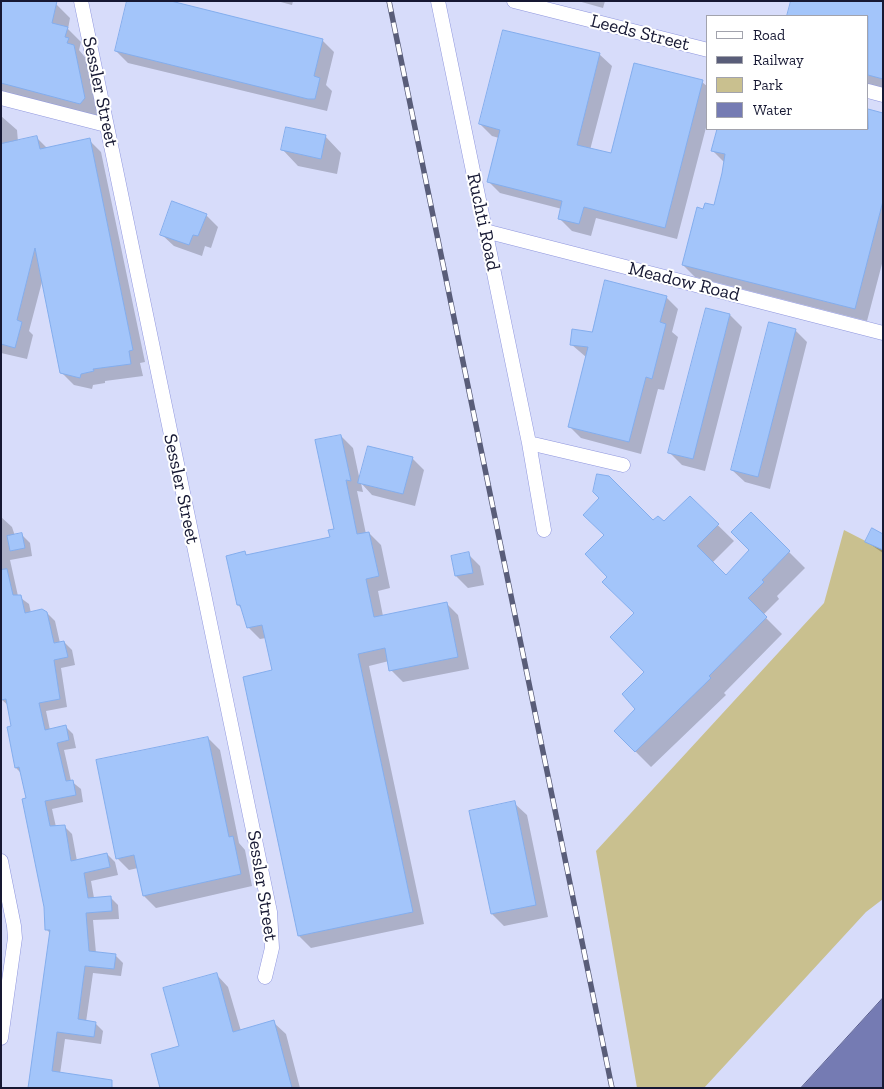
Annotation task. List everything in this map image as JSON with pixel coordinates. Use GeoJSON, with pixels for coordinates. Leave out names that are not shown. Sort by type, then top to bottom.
{"type":"FeatureCollection","features":[{"type":"Feature","properties":{"kind":"street","name":"Sessler Street"},"geometry":{"type":"LineString","coordinates":[[81,1],[270,912],[272,948],[265,977]]}},
{"type":"Feature","properties":{"kind":"street","name":"Ruchti Road"},"geometry":{"type":"LineString","coordinates":[[438,1],[529,442],[544,530]]}},
{"type":"Feature","properties":{"kind":"street","name":"Leeds Street"},"geometry":{"type":"LineString","coordinates":[[514,1],[706,49]]}},
{"type":"Feature","properties":{"kind":"street"},"geometry":{"type":"LineString","coordinates":[[869,91],[883,95]]}},
{"type":"Feature","properties":{"kind":"street"},"geometry":{"type":"LineString","coordinates":[[1,98],[106,124]]}},
{"type":"Feature","properties":{"kind":"street","name":"Meadow Road"},"geometry":{"type":"LineString","coordinates":[[485,231],[883,333]]}},
{"type":"Feature","properties":{"kind":"street"},"geometry":{"type":"LineString","coordinates":[[529,442],[623,465]]}},
{"type":"Feature","properties":{"kind":"street"},"geometry":{"type":"LineString","coordinates":[[1,861],[15,938],[1,1038]]}},
{"type":"Feature","properties":{"kind":"green space"},"geometry":{"type":"Polygon","coordinates":[[[844,530],[883,550],[883,899],[866,912],[704,1088],[637,1088],[596,851],[824,603],[844,530]]]}},
{"type":"Feature","properties":{"kind":"water"},"geometry":{"type":"Polygon","coordinates":[[[883,998],[883,1088],[801,1088],[883,998]]]}},
{"type":"Feature","properties":{"kind":"building"},"geometry":{"type":"Polygon","coordinates":[[[1,1],[57,1],[52,23],[68,27],[65,37],[69,38],[67,43],[74,45],[85,98],[80,104],[1,83],[1,1]]]}},
{"type":"Feature","properties":{"kind":"building"},"geometry":{"type":"Polygon","coordinates":[[[127,1],[171,1],[323,39],[314,76],[320,78],[315,99],[308,99],[115,51],[127,1]]]}},
{"type":"Feature","properties":{"kind":"building"},"geometry":{"type":"Polygon","coordinates":[[[791,1],[883,1],[883,79],[869,75],[869,15],[787,15],[791,1]]]}},
{"type":"Feature","properties":{"kind":"building"},"geometry":{"type":"Polygon","coordinates":[[[503,30],[600,53],[577,145],[611,153],[634,63],[703,80],[665,228],[584,207],[579,224],[558,219],[562,201],[487,182],[500,130],[479,124],[503,30]]]}},
{"type":"Feature","properties":{"kind":"building"},"geometry":{"type":"Polygon","coordinates":[[[869,109],[883,113],[883,201],[855,309],[682,265],[697,207],[703,209],[705,203],[714,205],[725,154],[711,151],[717,130],[869,130],[869,109]]]}},
{"type":"Feature","properties":{"kind":"building"},"geometry":{"type":"Polygon","coordinates":[[[286,127],[326,135],[321,159],[281,150],[286,127]]]}},
{"type":"Feature","properties":{"kind":"building"},"geometry":{"type":"Polygon","coordinates":[[[37,136],[40,149],[90,138],[133,350],[129,351],[131,364],[93,369],[94,371],[81,374],[80,378],[60,373],[35,248],[17,320],[22,322],[15,348],[1,344],[1,144],[37,136]]]}},
{"type":"Feature","properties":{"kind":"building"},"geometry":{"type":"Polygon","coordinates":[[[172,201],[207,214],[198,236],[193,235],[189,245],[160,235],[172,201]]]}},
{"type":"Feature","properties":{"kind":"building"},"geometry":{"type":"Polygon","coordinates":[[[605,280],[667,296],[660,322],[666,324],[652,379],[646,377],[629,442],[568,427],[588,347],[570,345],[572,329],[592,332],[605,280]]]}},
{"type":"Feature","properties":{"kind":"building"},"geometry":{"type":"Polygon","coordinates":[[[706,308],[730,314],[693,459],[668,453],[706,308]]]}},
{"type":"Feature","properties":{"kind":"building"},"geometry":{"type":"Polygon","coordinates":[[[769,322],[796,329],[758,477],[731,470],[769,322]]]}},
{"type":"Feature","properties":{"kind":"building"},"geometry":{"type":"Polygon","coordinates":[[[341,435],[351,481],[346,480],[357,534],[369,532],[379,576],[366,579],[374,617],[447,602],[458,657],[389,671],[385,648],[358,654],[413,912],[298,936],[243,677],[272,670],[262,625],[247,628],[240,605],[237,605],[226,556],[245,551],[246,555],[330,537],[328,530],[334,529],[315,440],[341,435]]]}},
{"type":"Feature","properties":{"kind":"building"},"geometry":{"type":"Polygon","coordinates":[[[368,446],[413,457],[403,494],[358,483],[368,446]]]}},
{"type":"Feature","properties":{"kind":"building"},"geometry":{"type":"Polygon","coordinates":[[[597,474],[609,476],[653,520],[658,516],[664,521],[690,496],[719,524],[697,546],[726,575],[749,550],[731,532],[751,512],[790,551],[762,580],[764,582],[748,598],[767,617],[709,676],[711,678],[635,752],[614,731],[635,709],[622,694],[644,672],[610,637],[634,613],[602,582],[607,577],[585,554],[604,535],[583,515],[599,498],[593,492],[597,474]]]}},
{"type":"Feature","properties":{"kind":"building"},"geometry":{"type":"Polygon","coordinates":[[[872,528],[883,534],[883,550],[865,542],[872,528]]]}},
{"type":"Feature","properties":{"kind":"building"},"geometry":{"type":"Polygon","coordinates":[[[22,533],[25,548],[10,551],[7,536],[22,533]]]}},
{"type":"Feature","properties":{"kind":"building"},"geometry":{"type":"Polygon","coordinates":[[[469,552],[473,573],[455,576],[451,556],[469,552]]]}},
{"type":"Feature","properties":{"kind":"building"},"geometry":{"type":"Polygon","coordinates":[[[7,569],[13,595],[21,595],[25,613],[42,609],[47,612],[54,643],[64,641],[68,657],[54,660],[60,699],[39,703],[45,730],[66,725],[69,740],[57,743],[66,781],[73,780],[76,795],[45,801],[50,826],[65,825],[71,861],[107,853],[110,867],[84,873],[88,898],[111,896],[112,911],[86,913],[89,951],[116,954],[114,969],[85,966],[78,1019],[96,1022],[94,1037],[57,1032],[52,1071],[112,1080],[112,1088],[28,1088],[50,930],[45,930],[44,907],[22,799],[26,798],[19,767],[15,768],[7,727],[11,726],[6,699],[1,700],[1,570],[7,569]]]}},
{"type":"Feature","properties":{"kind":"building"},"geometry":{"type":"Polygon","coordinates":[[[208,737],[229,837],[233,836],[241,874],[143,896],[134,855],[116,859],[96,760],[208,737]]]}},
{"type":"Feature","properties":{"kind":"building"},"geometry":{"type":"Polygon","coordinates":[[[515,801],[536,905],[491,914],[469,811],[515,801]]]}},
{"type":"Feature","properties":{"kind":"building"},"geometry":{"type":"Polygon","coordinates":[[[217,973],[233,1032],[274,1020],[292,1088],[160,1088],[151,1054],[179,1046],[163,988],[217,973]]]}},
{"type":"Feature","properties":{"kind":"railway"},"geometry":{"type":"LineString","coordinates":[[389,1],[612,1088]]}}]}
